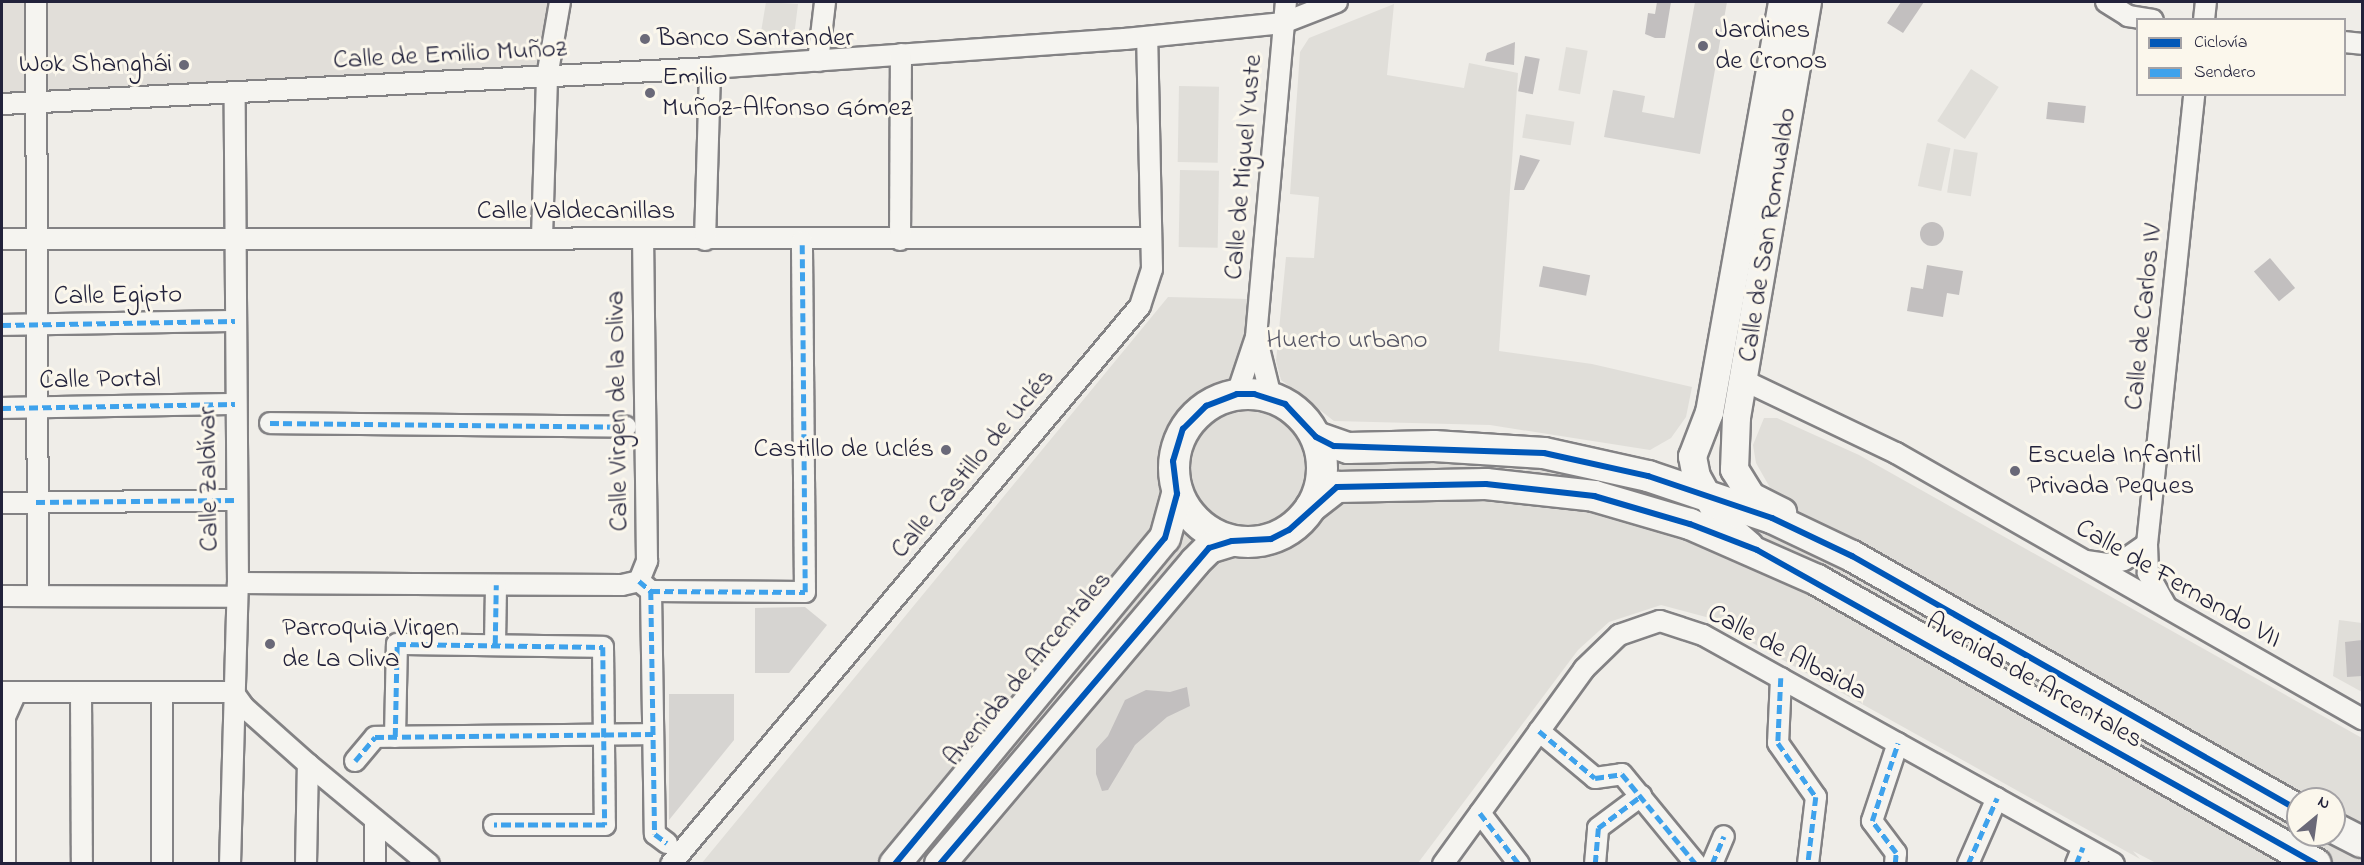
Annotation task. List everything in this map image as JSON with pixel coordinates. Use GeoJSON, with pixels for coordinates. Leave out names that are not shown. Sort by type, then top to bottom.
{"type":"FeatureCollection","features":[{"type":"Feature","properties":{"kind":"main road","name":"Calle de San Romualdo"},"geometry":{"type":"LineString","coordinates":[[1692,456],[1709,412],[1782,2]]}},
{"type":"Feature","properties":{"kind":"main road","name":"Calle de San Romualdo"},"geometry":{"type":"LineString","coordinates":[[1734,469],[1733,438],[1807,2]]}},
{"type":"Feature","properties":{"kind":"main road"},"geometry":{"type":"LineString","coordinates":[[940,864],[1209,548],[1232,541],[1270,539],[1289,530],[1311,507],[1322,465],[1316,437],[1298,413],[1271,397],[1237,394],[1206,406],[1183,429],[1173,461],[1177,494],[1198,524],[1232,541]]}},
{"type":"Feature","properties":{"kind":"main road","name":"Avenida de Arcentales"},"geometry":{"type":"LineString","coordinates":[[1316,437],[1348,448],[1434,446],[1544,453],[1648,476],[1772,518],[1871,567],[2286,803]]}},
{"type":"Feature","properties":{"kind":"main road"},"geometry":{"type":"LineString","coordinates":[[1648,476],[1692,456],[1705,495],[1735,536],[1757,550]]}},
{"type":"Feature","properties":{"kind":"main road"},"geometry":{"type":"LineString","coordinates":[[1594,496],[1628,493],[1673,504],[1705,495],[1723,485],[1734,469],[1751,496],[1849,545],[1871,567]]}},
{"type":"Feature","properties":{"kind":"main road","name":"Avenida de Arcentales"},"geometry":{"type":"LineString","coordinates":[[1311,507],[1337,487],[1486,484],[1594,496],[1690,524],[1757,550],[2316,864]]}},
{"type":"Feature","properties":{"kind":"main road","name":"Avenida de Arcentales"},"geometry":{"type":"LineString","coordinates":[[895,864],[1166,537],[1177,494]]}},
{"type":"Feature","properties":{"kind":"main road"},"geometry":{"type":"LineString","coordinates":[[2346,834],[2362,842]]}},
{"type":"Feature","properties":{"kind":"street"},"geometry":{"type":"LineString","coordinates":[[36,2],[38,596]]}},
{"type":"Feature","properties":{"kind":"street"},"geometry":{"type":"LineString","coordinates":[[542,237],[547,77],[560,2]]}},
{"type":"Feature","properties":{"kind":"street"},"geometry":{"type":"LineString","coordinates":[[818,61],[825,2]]}},
{"type":"Feature","properties":{"kind":"street","name":"Calle de Miguel Yuste"},"geometry":{"type":"LineString","coordinates":[[1237,394],[1256,338],[1286,2]]}},
{"type":"Feature","properties":{"kind":"street","name":"Calle de Emilio Muñoz"},"geometry":{"type":"LineString","coordinates":[[2,104],[235,94],[710,68],[1147,37],[1283,22],[1337,2]]}},
{"type":"Feature","properties":{"kind":"street"},"geometry":{"type":"LineString","coordinates":[[2106,2],[2128,16],[2140,18]]}},
{"type":"Feature","properties":{"kind":"street"},"geometry":{"type":"LineString","coordinates":[[2204,18],[2206,2]]}},
{"type":"Feature","properties":{"kind":"street","name":"Calle Castillo de Uclés"},"geometry":{"type":"LineString","coordinates":[[671,864],[1140,306],[1152,269],[1147,37]]}},
{"type":"Feature","properties":{"kind":"street"},"geometry":{"type":"LineString","coordinates":[[2346,42],[2362,44]]}},
{"type":"Feature","properties":{"kind":"street"},"geometry":{"type":"LineString","coordinates":[[900,240],[901,54]]}},
{"type":"Feature","properties":{"kind":"street"},"geometry":{"type":"LineString","coordinates":[[705,240],[710,68]]}},
{"type":"Feature","properties":{"kind":"street","name":"Calle Zaldívar"},"geometry":{"type":"LineString","coordinates":[[230,864],[236,590],[235,94]]}},
{"type":"Feature","properties":{"kind":"street","name":"Calle de Carlos IV"},"geometry":{"type":"LineString","coordinates":[[2170,611],[2148,573],[2147,544],[2194,96]]}},
{"type":"Feature","properties":{"kind":"street","name":"Calle Valdecanillas"},"geometry":{"type":"LineString","coordinates":[[2,239],[542,237],[802,241],[1150,238]]}},
{"type":"Feature","properties":{"kind":"street","name":"Calle Virgen de la Oliva"},"geometry":{"type":"LineString","coordinates":[[643,239],[647,561],[645,586],[653,735],[655,834],[667,843]]}},
{"type":"Feature","properties":{"kind":"street"},"geometry":{"type":"LineString","coordinates":[[2,596],[496,585],[645,586],[806,592],[802,241]]}},
{"type":"Feature","properties":{"kind":"street","name":"Calle Egipto"},"geometry":{"type":"LineString","coordinates":[[2,326],[235,321]]}},
{"type":"Feature","properties":{"kind":"street","name":"Calle de Miguel Yuste"},"geometry":{"type":"LineString","coordinates":[[1256,338],[1271,397]]}},
{"type":"Feature","properties":{"kind":"street","name":"Calle de Fernando VII"},"geometry":{"type":"LineString","coordinates":[[1743,381],[1896,453],[2362,719]]}},
{"type":"Feature","properties":{"kind":"street","name":"Calle Portal"},"geometry":{"type":"LineString","coordinates":[[2,408],[235,404]]}},
{"type":"Feature","properties":{"kind":"street"},"geometry":{"type":"LineString","coordinates":[[270,423],[626,427]]}},
{"type":"Feature","properties":{"kind":"street"},"geometry":{"type":"LineString","coordinates":[[2,502],[236,500]]}},
{"type":"Feature","properties":{"kind":"street"},"geometry":{"type":"LineString","coordinates":[[2082,561],[2108,564],[2147,544]]}},
{"type":"Feature","properties":{"kind":"street"},"geometry":{"type":"LineString","coordinates":[[495,644],[496,585]]}},
{"type":"Feature","properties":{"kind":"street","name":"Calle de Albaida"},"geometry":{"type":"LineString","coordinates":[[1443,864],[1584,669],[1618,635],[1660,621],[1703,635],[1997,798],[2079,855],[2114,864]]}},
{"type":"Feature","properties":{"kind":"street"},"geometry":{"type":"LineString","coordinates":[[395,737],[397,644],[603,647],[605,825],[494,825]]}},
{"type":"Feature","properties":{"kind":"street"},"geometry":{"type":"LineString","coordinates":[[1781,678],[1778,744],[1816,797],[1808,864]]}},
{"type":"Feature","properties":{"kind":"street"},"geometry":{"type":"LineString","coordinates":[[5,864],[5,717],[9,692],[233,692],[308,764],[429,864]]}},
{"type":"Feature","properties":{"kind":"street"},"geometry":{"type":"LineString","coordinates":[[81,693],[82,864]]}},
{"type":"Feature","properties":{"kind":"street"},"geometry":{"type":"LineString","coordinates":[[162,693],[162,864]]}},
{"type":"Feature","properties":{"kind":"street"},"geometry":{"type":"LineString","coordinates":[[1539,730],[1595,778],[1622,774],[1696,864]]}},
{"type":"Feature","properties":{"kind":"street"},"geometry":{"type":"LineString","coordinates":[[355,761],[375,737],[653,735]]}},
{"type":"Feature","properties":{"kind":"street"},"geometry":{"type":"LineString","coordinates":[[1895,864],[1896,853],[1872,821],[1898,743]]}},
{"type":"Feature","properties":{"kind":"street"},"geometry":{"type":"LineString","coordinates":[[306,864],[308,764]]}},
{"type":"Feature","properties":{"kind":"street"},"geometry":{"type":"LineString","coordinates":[[1595,864],[1598,828],[1641,796]]}},
{"type":"Feature","properties":{"kind":"street"},"geometry":{"type":"LineString","coordinates":[[1968,864],[1997,798]]}},
{"type":"Feature","properties":{"kind":"street"},"geometry":{"type":"LineString","coordinates":[[1479,813],[1519,864]]}},
{"type":"Feature","properties":{"kind":"street"},"geometry":{"type":"LineString","coordinates":[[375,820],[375,864]]}},
{"type":"Feature","properties":{"kind":"street"},"geometry":{"type":"LineString","coordinates":[[1712,864],[1724,836]]}},
{"type":"Feature","properties":{"kind":"shaded area"},"geometry":{"type":"Polygon","coordinates":[[[2,2],[560,2],[547,77],[2,104],[2,2]]]}},
{"type":"Feature","properties":{"kind":"shaded area"},"geometry":{"type":"Polygon","coordinates":[[[1657,2],[1671,2],[1665,38],[1655,38],[1645,34],[1648,13],[1655,14],[1657,2]]]}},
{"type":"Feature","properties":{"kind":"shaded area"},"geometry":{"type":"Polygon","coordinates":[[[1901,2],[1924,2],[1903,33],[1887,23],[1901,2]]]}},
{"type":"Feature","properties":{"kind":"shaded area"},"geometry":{"type":"Polygon","coordinates":[[[1515,42],[1514,65],[1485,61],[1487,53],[1515,42]]]}},
{"type":"Feature","properties":{"kind":"shaded area"},"geometry":{"type":"Polygon","coordinates":[[[1525,56],[1540,59],[1533,94],[1518,91],[1525,56]]]}},
{"type":"Feature","properties":{"kind":"shaded area"},"geometry":{"type":"Polygon","coordinates":[[[2048,102],[2086,106],[2084,123],[2046,119],[2048,102]]]}},
{"type":"Feature","properties":{"kind":"shaded area"},"geometry":{"type":"Polygon","coordinates":[[[1520,155],[1540,160],[1524,190],[1514,190],[1520,155]]]}},
{"type":"Feature","properties":{"kind":"shaded area"},"geometry":{"type":"Polygon","coordinates":[[[1932,222],[1940,226],[1944,234],[1940,242],[1932,246],[1924,242],[1920,234],[1924,226],[1932,222]]]}},
{"type":"Feature","properties":{"kind":"shaded area"},"geometry":{"type":"Polygon","coordinates":[[[2270,258],[2295,288],[2279,301],[2254,271],[2270,258]]]}},
{"type":"Feature","properties":{"kind":"shaded area"},"geometry":{"type":"Polygon","coordinates":[[[1927,265],[1963,271],[1959,295],[1947,293],[1943,317],[1907,311],[1911,287],[1923,289],[1927,265]]]}},
{"type":"Feature","properties":{"kind":"shaded area"},"geometry":{"type":"Polygon","coordinates":[[[1543,266],[1590,275],[1586,296],[1539,287],[1543,266]]]}},
{"type":"Feature","properties":{"kind":"shaded area"},"geometry":{"type":"Polygon","coordinates":[[[2362,640],[2362,676],[2347,677],[2345,642],[2362,640]]]}},
{"type":"Feature","properties":{"kind":"shaded area"},"geometry":{"type":"Polygon","coordinates":[[[1187,687],[1190,706],[1167,717],[1135,745],[1108,790],[1102,791],[1096,774],[1096,749],[1108,736],[1125,700],[1146,690],[1170,692],[1187,687]]]}},
{"type":"Feature","properties":{"kind":"green space"},"geometry":{"type":"Polygon","coordinates":[[[766,2],[798,4],[794,36],[760,38],[766,2]]]}},
{"type":"Feature","properties":{"kind":"green space","name":"Huerto urbano"},"geometry":{"type":"Polygon","coordinates":[[[1394,4],[1387,75],[1464,88],[1469,63],[1518,73],[1499,351],[1592,364],[1692,387],[1686,417],[1671,438],[1650,450],[1490,425],[1334,421],[1281,380],[1276,361],[1286,257],[1314,258],[1319,197],[1290,194],[1300,52],[1309,38],[1394,4]]]}},
{"type":"Feature","properties":{"kind":"green space"},"geometry":{"type":"Polygon","coordinates":[[[1566,47],[1588,51],[1580,94],[1558,90],[1566,47]]]}},
{"type":"Feature","properties":{"kind":"green space"},"geometry":{"type":"Polygon","coordinates":[[[1971,69],[1999,87],[1965,139],[1937,121],[1971,69]]]}},
{"type":"Feature","properties":{"kind":"green space"},"geometry":{"type":"Polygon","coordinates":[[[1179,86],[1219,87],[1218,163],[1178,162],[1179,86]]]}},
{"type":"Feature","properties":{"kind":"green space"},"geometry":{"type":"Polygon","coordinates":[[[1526,114],[1574,122],[1571,145],[1522,138],[1526,114]]]}},
{"type":"Feature","properties":{"kind":"green space"},"geometry":{"type":"Polygon","coordinates":[[[1927,143],[1950,148],[1941,191],[1918,186],[1927,143]]]}},
{"type":"Feature","properties":{"kind":"green space"},"geometry":{"type":"Polygon","coordinates":[[[1954,149],[1978,153],[1971,196],[1947,192],[1954,149]]]}},
{"type":"Feature","properties":{"kind":"green space"},"geometry":{"type":"Polygon","coordinates":[[[1180,170],[1219,171],[1218,248],[1179,247],[1180,170]]]}},
{"type":"Feature","properties":{"kind":"green space"},"geometry":{"type":"Polygon","coordinates":[[[1168,297],[1249,299],[1249,377],[1333,433],[1446,432],[1552,443],[1685,473],[1777,500],[1756,463],[1753,445],[1764,418],[1777,418],[1859,455],[2362,738],[2362,863],[2156,863],[2133,851],[2140,859],[1706,617],[1661,605],[1609,622],[1578,650],[1418,863],[701,864],[1168,297]]]}},
{"type":"Feature","properties":{"kind":"green space"},"geometry":{"type":"Polygon","coordinates":[[[2339,620],[2362,623],[2362,692],[2333,676],[2339,620]]]}},
{"type":"Feature","properties":{"kind":"building","name":"Jardines de Cronos"},"geometry":{"type":"Polygon","coordinates":[[[1695,2],[1727,2],[1700,154],[1604,137],[1613,90],[1645,96],[1642,112],[1674,118],[1695,2]]]}},
{"type":"Feature","properties":{"kind":"building"},"geometry":{"type":"Polygon","coordinates":[[[805,607],[827,625],[789,673],[755,673],[755,608],[805,607]]]}},
{"type":"Feature","properties":{"kind":"building"},"geometry":{"type":"Polygon","coordinates":[[[669,694],[734,694],[734,740],[669,820],[669,694]]]}},
{"type":"Feature","properties":{"kind":"marked path"},"geometry":{"type":"LineString","coordinates":[[639,581],[651,591],[805,592],[802,241]]}},
{"type":"Feature","properties":{"kind":"marked path"},"geometry":{"type":"LineString","coordinates":[[2,325],[235,321]]}},
{"type":"Feature","properties":{"kind":"marked path"},"geometry":{"type":"LineString","coordinates":[[2,408],[235,404]]}},
{"type":"Feature","properties":{"kind":"marked path"},"geometry":{"type":"LineString","coordinates":[[270,423],[626,427]]}},
{"type":"Feature","properties":{"kind":"marked path"},"geometry":{"type":"LineString","coordinates":[[36,502],[236,500]]}},
{"type":"Feature","properties":{"kind":"marked path"},"geometry":{"type":"LineString","coordinates":[[495,644],[496,585]]}},
{"type":"Feature","properties":{"kind":"marked path"},"geometry":{"type":"LineString","coordinates":[[651,591],[655,834],[667,843]]}},
{"type":"Feature","properties":{"kind":"marked path"},"geometry":{"type":"LineString","coordinates":[[395,737],[397,644],[603,647],[605,825],[494,825]]}},
{"type":"Feature","properties":{"kind":"marked path"},"geometry":{"type":"LineString","coordinates":[[1781,678],[1778,743],[1816,797],[1808,864]]}},
{"type":"Feature","properties":{"kind":"marked path"},"geometry":{"type":"LineString","coordinates":[[1539,731],[1595,778],[1622,774],[1696,864]]}},
{"type":"Feature","properties":{"kind":"marked path"},"geometry":{"type":"LineString","coordinates":[[355,761],[375,737],[653,734]]}},
{"type":"Feature","properties":{"kind":"marked path"},"geometry":{"type":"LineString","coordinates":[[1895,864],[1896,853],[1872,821],[1898,743]]}},
{"type":"Feature","properties":{"kind":"marked path"},"geometry":{"type":"LineString","coordinates":[[1595,864],[1598,828],[1641,796]]}},
{"type":"Feature","properties":{"kind":"marked path"},"geometry":{"type":"LineString","coordinates":[[1968,864],[1997,798]]}},
{"type":"Feature","properties":{"kind":"marked path"},"geometry":{"type":"LineString","coordinates":[[1480,813],[1519,864]]}},
{"type":"Feature","properties":{"kind":"marked path"},"geometry":{"type":"LineString","coordinates":[[1712,864],[1724,836]]}},
{"type":"Feature","properties":{"kind":"marked path"},"geometry":{"type":"LineString","coordinates":[[2076,864],[2083,847]]}},
{"type":"Feature","properties":{"kind":"cycle path"},"geometry":{"type":"LineString","coordinates":[[895,864],[1165,538],[1177,494],[1173,461],[1183,429],[1206,406],[1237,394],[1254,394],[1285,404],[1316,437],[1334,446],[1544,453],[1648,476],[1772,518],[1852,556],[2286,803]]}},
{"type":"Feature","properties":{"kind":"cycle path"},"geometry":{"type":"LineString","coordinates":[[940,864],[1209,548],[1232,541],[1271,539],[1289,530],[1337,487],[1486,484],[1594,496],[1690,524],[1757,550],[2316,864]]}},
{"type":"Feature","properties":{"kind":"place","name":"Banco Santander"},"geometry":{"type":"Point","coordinates":[645,39]}},
{"type":"Feature","properties":{"kind":"place","name":"Jardines de Cronos"},"geometry":{"type":"Point","coordinates":[1703,46]}},
{"type":"Feature","properties":{"kind":"place","name":"Wok Shanghái"},"geometry":{"type":"Point","coordinates":[184,65]}},
{"type":"Feature","properties":{"kind":"place","name":"Emilio Muñoz-Alfonso Gómez"},"geometry":{"type":"Point","coordinates":[650,93]}},
{"type":"Feature","properties":{"kind":"place","name":"Castillo de Uclés"},"geometry":{"type":"Point","coordinates":[946,450]}},
{"type":"Feature","properties":{"kind":"place","name":"Escuela Infantil Privada Peques"},"geometry":{"type":"Point","coordinates":[2015,471]}},
{"type":"Feature","properties":{"kind":"place","name":"Parroquia Virgen de La Oliva"},"geometry":{"type":"Point","coordinates":[270,644]}}]}
